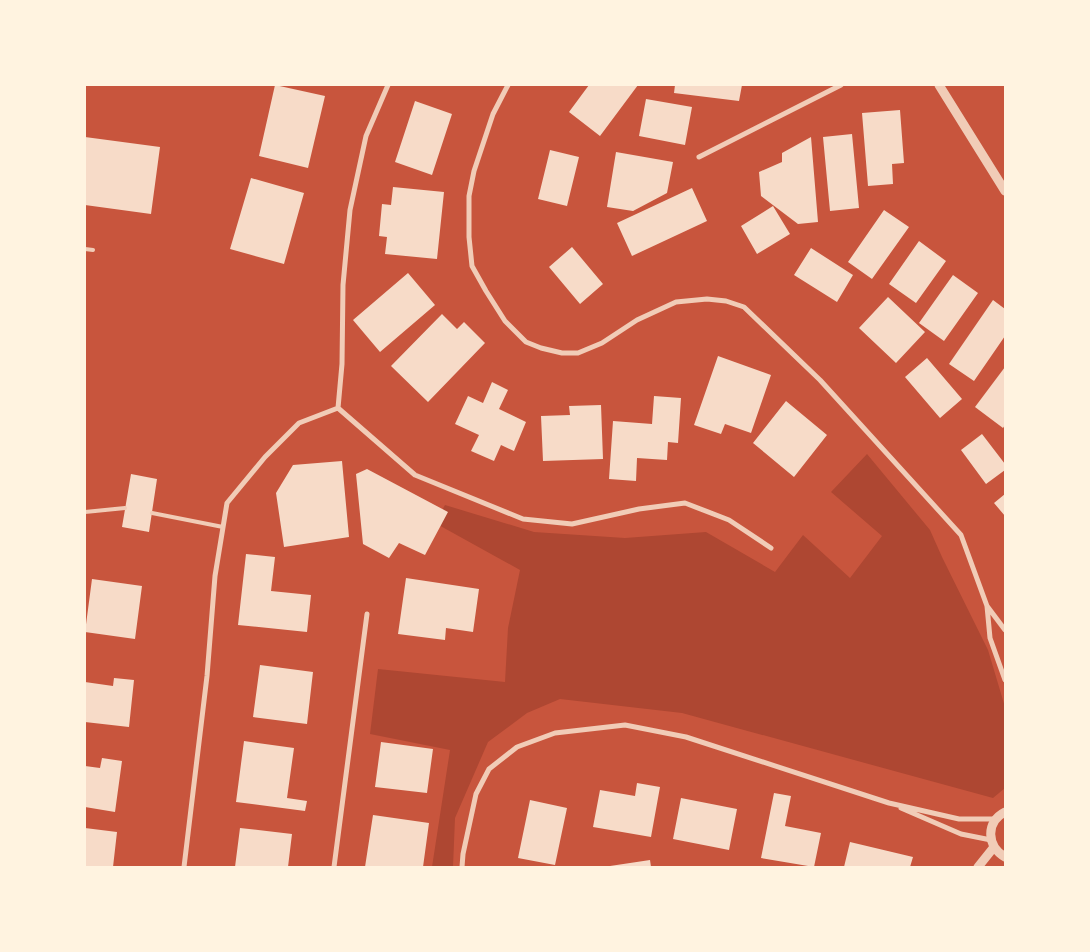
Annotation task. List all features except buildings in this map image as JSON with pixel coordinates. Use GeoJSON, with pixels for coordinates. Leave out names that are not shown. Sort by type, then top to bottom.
{"type":"FeatureCollection","features":[{"type":"Feature","properties":{"kind":"street"},"geometry":{"type":"LineString","coordinates":[[338,408],[342,364],[342,285],[350,210],[366,136],[388,85]]}},
{"type":"Feature","properties":{"kind":"street"},"geometry":{"type":"LineString","coordinates":[[508,85],[493,114],[474,171],[470,196],[468,237],[472,266],[505,322],[526,342],[562,353],[578,353],[602,343],[637,320],[676,302],[707,299],[726,300],[744,306],[820,380],[961,535],[987,606],[990,638],[1005,680]]}},
{"type":"Feature","properties":{"kind":"street"},"geometry":{"type":"LineString","coordinates":[[699,157],[841,85]]}},
{"type":"Feature","properties":{"kind":"street"},"geometry":{"type":"LineString","coordinates":[[939,85],[1005,191]]}},
{"type":"Feature","properties":{"kind":"street"},"geometry":{"type":"LineString","coordinates":[[184,867],[207,676],[215,576],[227,503],[298,423],[338,408]]}},
{"type":"Feature","properties":{"kind":"street"},"geometry":{"type":"LineString","coordinates":[[338,408],[416,475],[523,519],[572,524],[639,509],[685,503],[728,520],[771,548]]}},
{"type":"Feature","properties":{"kind":"street"},"geometry":{"type":"LineString","coordinates":[[987,606],[1005,630]]}},
{"type":"Feature","properties":{"kind":"street"},"geometry":{"type":"LineString","coordinates":[[334,867],[367,614]]}},
{"type":"Feature","properties":{"kind":"street"},"geometry":{"type":"LineString","coordinates":[[462,867],[476,794],[488,769],[517,747],[555,733],[626,726],[686,737],[889,803],[959,819],[996,819]]}},
{"type":"Feature","properties":{"kind":"street"},"geometry":{"type":"LineString","coordinates":[[889,803],[961,834],[992,844]]}},
{"type":"Feature","properties":{"kind":"street"},"geometry":{"type":"LineString","coordinates":[[1005,812],[996,819],[990,833],[992,844],[1005,857]]}},
{"type":"Feature","properties":{"kind":"street"},"geometry":{"type":"LineString","coordinates":[[978,867],[992,844]]}},
{"type":"Feature","properties":{"kind":"lane"},"geometry":{"type":"LineString","coordinates":[[85,249],[93,250]]}},
{"type":"Feature","properties":{"kind":"lane"},"geometry":{"type":"LineString","coordinates":[[85,512],[126,508]]}},
{"type":"Feature","properties":{"kind":"lane"},"geometry":{"type":"LineString","coordinates":[[152,513],[223,527]]}},
{"type":"Feature","properties":{"kind":"shaded area"},"geometry":{"type":"Polygon","coordinates":[[[867,454],[930,530],[988,650],[1005,707],[1005,788],[993,798],[682,713],[560,699],[527,713],[488,742],[455,818],[453,867],[432,867],[450,750],[370,734],[378,669],[505,682],[508,628],[520,570],[435,523],[445,505],[534,532],[625,538],[706,532],[775,572],[803,535],[850,578],[882,536],[831,492],[867,454]]]}}]}
